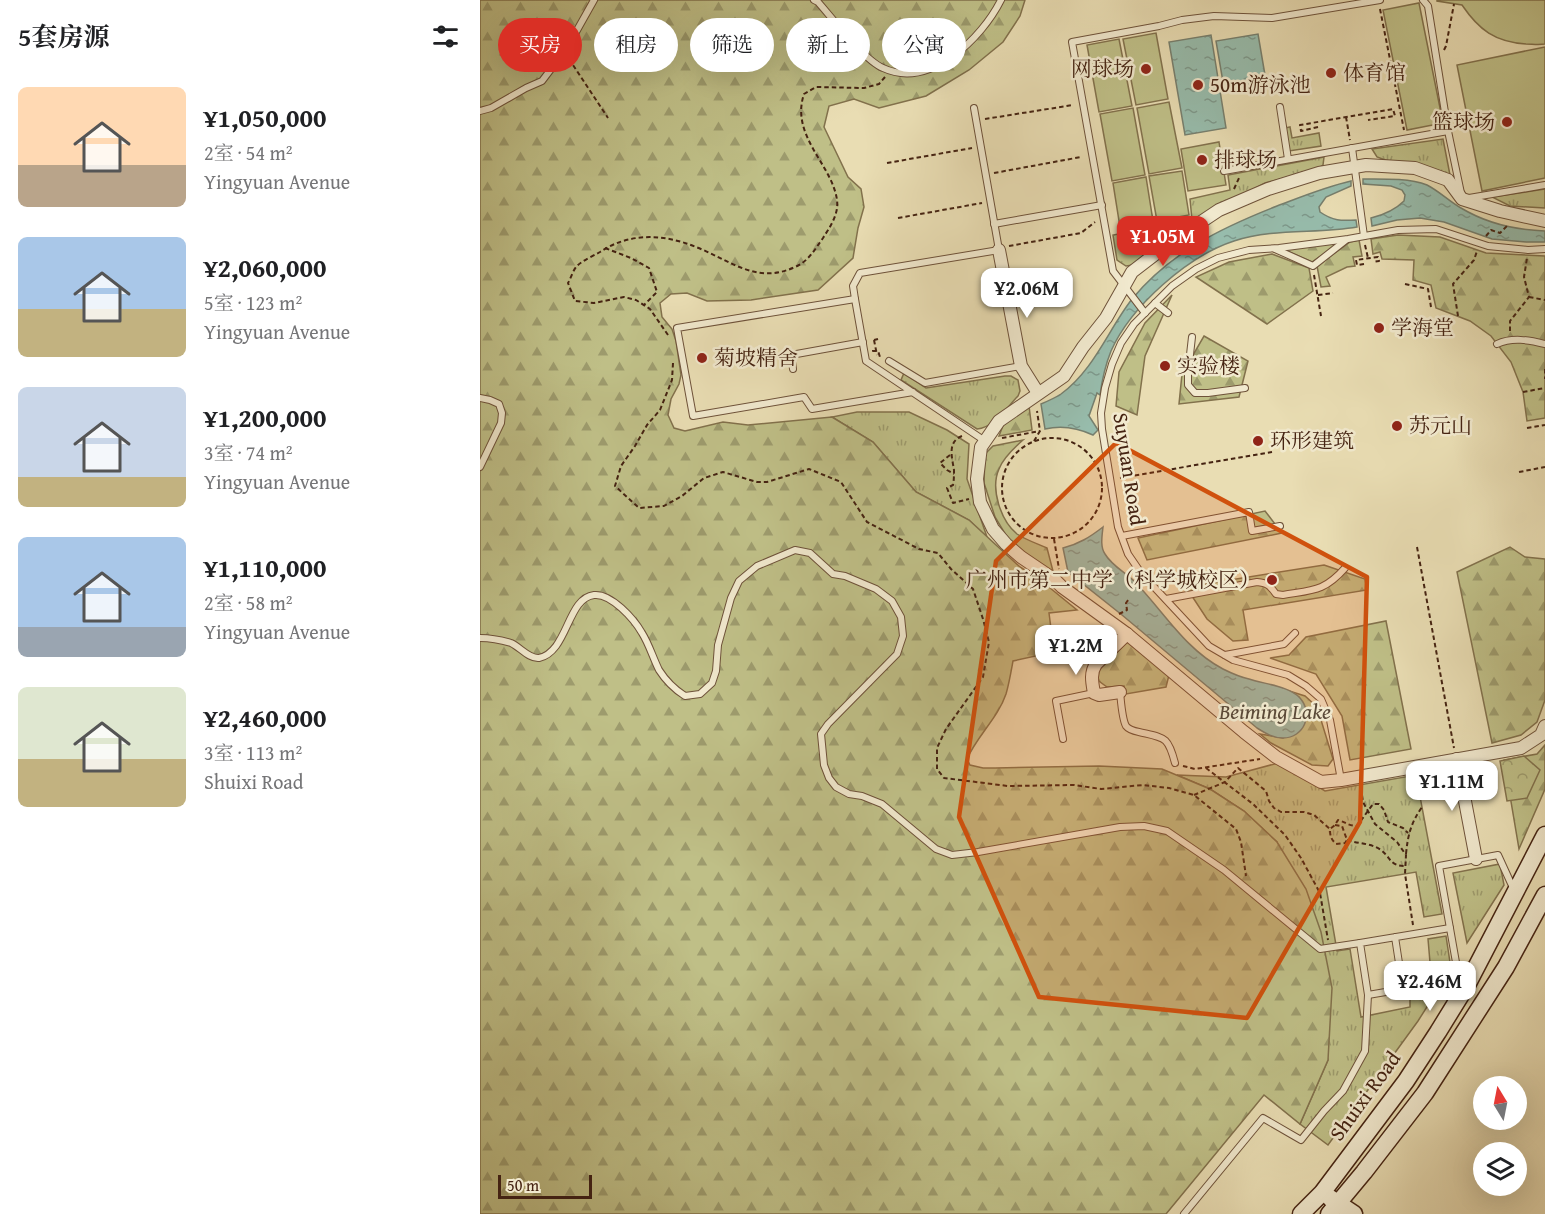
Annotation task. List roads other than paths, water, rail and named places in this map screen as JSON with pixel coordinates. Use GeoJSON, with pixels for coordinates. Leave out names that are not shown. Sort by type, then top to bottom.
{"type":"FeatureCollection","features":[{"type":"Feature","properties":{"kind":"main road","name":"Shuixi Road"},"geometry":{"type":"LineString","coordinates":[[1301,1214],[1322,1193],[1406,1081],[1467,985],[1545,835]]}},
{"type":"Feature","properties":{"kind":"main road"},"geometry":{"type":"LineString","coordinates":[[1334,1208],[1383,1148],[1443,1067],[1506,967],[1545,895]]}},
{"type":"Feature","properties":{"kind":"main road"},"geometry":{"type":"LineString","coordinates":[[1322,1193],[1334,1208],[1354,1214]]}},
{"type":"Feature","properties":{"kind":"street"},"geometry":{"type":"LineString","coordinates":[[1545,221],[1462,199],[1448,180],[1415,168],[1366,165],[1319,173],[1268,189],[1226,208],[1171,242],[1132,272],[1106,318],[1064,376],[999,421],[981,447],[977,479],[980,502],[993,529],[1006,544],[1127,634],[1276,757],[1321,782],[1521,748],[1541,735],[1545,726]]}},
{"type":"Feature","properties":{"kind":"street"},"geometry":{"type":"LineString","coordinates":[[999,250],[1021,366],[1036,395]]}},
{"type":"Feature","properties":{"kind":"street"},"geometry":{"type":"LineString","coordinates":[[1120,692],[1099,695],[1094,693],[1091,676],[1093,669],[1127,634]]}},
{"type":"Feature","properties":{"kind":"street"},"geometry":{"type":"LineString","coordinates":[[1457,759],[1476,859]]}},
{"type":"Feature","properties":{"kind":"lane"},"geometry":{"type":"LineString","coordinates":[[480,111],[491,108],[542,81],[564,51],[594,0]]}},
{"type":"Feature","properties":{"kind":"lane"},"geometry":{"type":"LineString","coordinates":[[814,0],[863,52],[882,68],[903,74],[933,68],[951,57],[980,33],[1001,0]]}},
{"type":"Feature","properties":{"kind":"lane"},"geometry":{"type":"LineString","coordinates":[[1145,313],[1113,272],[1072,42],[1182,20],[1214,16],[1272,18],[1379,0]]}},
{"type":"Feature","properties":{"kind":"lane"},"geometry":{"type":"LineString","coordinates":[[1423,0],[1428,6],[1448,131],[1462,199],[1545,184]]}},
{"type":"Feature","properties":{"kind":"lane"},"geometry":{"type":"LineString","coordinates":[[1280,107],[1288,159]]}},
{"type":"Feature","properties":{"kind":"lane"},"geometry":{"type":"LineString","coordinates":[[974,108],[999,250],[860,273],[853,286],[866,361],[985,441]]}},
{"type":"Feature","properties":{"kind":"lane"},"geometry":{"type":"LineString","coordinates":[[1224,171],[1448,131]]}},
{"type":"Feature","properties":{"kind":"lane"},"geometry":{"type":"LineString","coordinates":[[1352,148],[1364,236]]}},
{"type":"Feature","properties":{"kind":"lane"},"geometry":{"type":"LineString","coordinates":[[994,224],[1102,209]]}},
{"type":"Feature","properties":{"kind":"lane","name":"Suyuan Road"},"geometry":{"type":"LineString","coordinates":[[1341,780],[1330,720],[1322,699],[1288,675],[1233,660],[1209,646],[1141,573],[1128,554],[1118,526],[1101,413],[1105,388],[1120,343],[1134,324],[1172,286],[1196,269],[1218,258],[1249,250],[1348,239],[1398,230],[1436,229],[1488,246],[1528,250],[1545,249]]}},
{"type":"Feature","properties":{"kind":"lane"},"geometry":{"type":"LineString","coordinates":[[1272,248],[1313,266],[1348,239]]}},
{"type":"Feature","properties":{"kind":"lane"},"geometry":{"type":"LineString","coordinates":[[855,299],[677,328],[693,416],[804,397],[812,409],[913,392]]}},
{"type":"Feature","properties":{"kind":"lane"},"geometry":{"type":"LineString","coordinates":[[1155,303],[1168,313]]}},
{"type":"Feature","properties":{"kind":"lane"},"geometry":{"type":"LineString","coordinates":[[1192,337],[1188,385],[1195,393],[1245,388]]}},
{"type":"Feature","properties":{"kind":"lane"},"geometry":{"type":"LineString","coordinates":[[1497,344],[1506,340],[1545,344]]}},
{"type":"Feature","properties":{"kind":"lane"},"geometry":{"type":"LineString","coordinates":[[793,369],[791,355],[863,342]]}},
{"type":"Feature","properties":{"kind":"lane"},"geometry":{"type":"LineString","coordinates":[[889,361],[925,383],[1021,366]]}},
{"type":"Feature","properties":{"kind":"lane"},"geometry":{"type":"LineString","coordinates":[[796,390],[797,398]]}},
{"type":"Feature","properties":{"kind":"lane"},"geometry":{"type":"LineString","coordinates":[[480,398],[499,404],[502,412],[501,423],[480,467]]}},
{"type":"Feature","properties":{"kind":"lane"},"geometry":{"type":"LineString","coordinates":[[1122,536],[1249,512],[1252,531],[1280,526]]}},
{"type":"Feature","properties":{"kind":"lane"},"geometry":{"type":"LineString","coordinates":[[480,638],[491,638],[514,644],[537,658],[547,654],[555,647],[578,606],[586,597],[594,594],[604,596],[616,604],[642,632],[660,672],[673,688],[685,696],[700,694],[712,683],[716,671],[718,645],[731,598],[739,581],[757,566],[795,550],[810,552],[833,574],[876,589],[892,601],[901,617],[903,636],[897,654],[828,724],[822,734],[824,765],[829,778],[836,787],[849,794],[862,796],[882,804],[936,849],[952,855],[1120,827],[1144,826],[1167,831],[1224,870],[1320,949],[1450,928]]}},
{"type":"Feature","properties":{"kind":"lane"},"geometry":{"type":"LineString","coordinates":[[1166,599],[1257,582],[1270,585],[1276,594],[1283,595],[1323,587],[1345,568]]}},
{"type":"Feature","properties":{"kind":"lane"},"geometry":{"type":"LineString","coordinates":[[1224,655],[1284,644],[1295,633]]}},
{"type":"Feature","properties":{"kind":"lane"},"geometry":{"type":"LineString","coordinates":[[1120,692],[1127,727],[1133,731],[1162,737],[1171,747],[1175,763]]}},
{"type":"Feature","properties":{"kind":"lane"},"geometry":{"type":"LineString","coordinates":[[1063,739],[1056,701],[1094,693]]}},
{"type":"Feature","properties":{"kind":"lane"},"geometry":{"type":"LineString","coordinates":[[1467,985],[1457,968],[1439,866],[1498,855],[1515,894]]}},
{"type":"Feature","properties":{"kind":"lane"},"geometry":{"type":"LineString","coordinates":[[1368,995],[1403,989],[1395,938]]}},
{"type":"Feature","properties":{"kind":"lane"},"geometry":{"type":"LineString","coordinates":[[1184,1214],[1263,1118],[1301,1140],[1343,1091],[1365,1051],[1368,995],[1360,943]]}},
{"type":"Feature","properties":{"kind":"water"},"geometry":{"type":"Polygon","coordinates":[[[1258,34],[1266,81],[1224,88],[1216,41],[1258,34]]]}},
{"type":"Feature","properties":{"kind":"water","name":"50m游泳池"},"geometry":{"type":"Polygon","coordinates":[[[1211,35],[1226,128],[1185,135],[1169,42],[1211,35]]]}},
{"type":"Feature","properties":{"kind":"water"},"geometry":{"type":"Polygon","coordinates":[[[1363,179],[1404,180],[1427,185],[1457,206],[1491,222],[1545,231],[1545,242],[1492,239],[1444,222],[1420,218],[1397,220],[1372,226],[1371,218],[1397,207],[1404,201],[1405,195],[1402,190],[1391,186],[1363,184],[1363,179]]]}},
{"type":"Feature","properties":{"kind":"water"},"geometry":{"type":"Polygon","coordinates":[[[1351,181],[1351,186],[1326,197],[1319,207],[1320,212],[1333,219],[1356,220],[1357,227],[1264,234],[1234,241],[1198,258],[1147,300],[1120,334],[1107,362],[1100,395],[1097,393],[1089,416],[1098,430],[1093,435],[1070,428],[1045,429],[1041,404],[1061,394],[1083,373],[1132,299],[1163,268],[1198,243],[1236,223],[1304,196],[1351,181]]]}},
{"type":"Feature","properties":{"kind":"water","name":"Beiming Lake"},"geometry":{"type":"Polygon","coordinates":[[[1103,527],[1102,545],[1108,558],[1135,582],[1197,651],[1229,672],[1283,688],[1300,698],[1306,711],[1305,724],[1301,730],[1290,737],[1283,738],[1272,736],[1257,728],[1068,572],[1063,548],[1084,540],[1103,527]]]}},
{"type":"Feature","properties":{"kind":"place","name":"网球场"},"geometry":{"type":"Point","coordinates":[1146,69]}},
{"type":"Feature","properties":{"kind":"place","name":"体育馆"},"geometry":{"type":"Point","coordinates":[1331,73]}},
{"type":"Feature","properties":{"kind":"place","name":"50m游泳池"},"geometry":{"type":"Point","coordinates":[1198,85]}},
{"type":"Feature","properties":{"kind":"place","name":"篮球场"},"geometry":{"type":"Point","coordinates":[1507,122]}},
{"type":"Feature","properties":{"kind":"place","name":"排球场"},"geometry":{"type":"Point","coordinates":[1202,160]}},
{"type":"Feature","properties":{"kind":"place","name":"学海堂"},"geometry":{"type":"Point","coordinates":[1379,328]}},
{"type":"Feature","properties":{"kind":"place","name":"菊坡精舍"},"geometry":{"type":"Point","coordinates":[702,358]}},
{"type":"Feature","properties":{"kind":"place","name":"实验楼"},"geometry":{"type":"Point","coordinates":[1165,366]}},
{"type":"Feature","properties":{"kind":"place","name":"苏元山"},"geometry":{"type":"Point","coordinates":[1397,426]}},
{"type":"Feature","properties":{"kind":"place","name":"环形建筑"},"geometry":{"type":"Point","coordinates":[1258,441]}},
{"type":"Feature","properties":{"kind":"place","name":"广州市第二中学（科学城校区）"},"geometry":{"type":"Point","coordinates":[1272,580]}}]}
